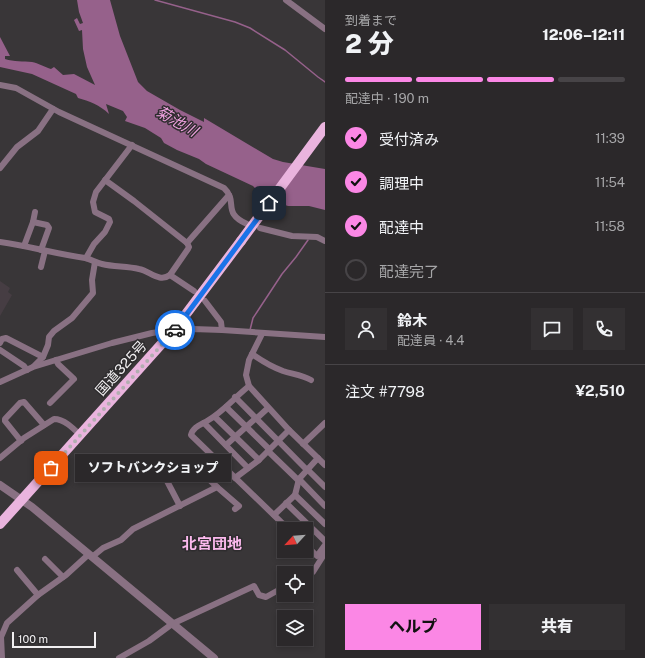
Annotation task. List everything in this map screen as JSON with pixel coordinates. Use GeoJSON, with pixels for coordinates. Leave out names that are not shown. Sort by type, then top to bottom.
{"type":"FeatureCollection","features":[{"type":"Feature","properties":{"kind":"highway","name":"国道325号"},"geometry":{"type":"LineString","coordinates":[[0,524],[174,330],[325,127]]}},
{"type":"Feature","properties":{"kind":"street"},"geometry":{"type":"LineString","coordinates":[[286,0],[325,29]]}},
{"type":"Feature","properties":{"kind":"street"},"geometry":{"type":"LineString","coordinates":[[0,85],[16,88],[53,109],[224,188],[229,195],[232,212],[239,220],[247,224]]}},
{"type":"Feature","properties":{"kind":"street"},"geometry":{"type":"LineString","coordinates":[[0,168],[17,146],[38,131],[53,109]]}},
{"type":"Feature","properties":{"kind":"street"},"geometry":{"type":"LineString","coordinates":[[86,258],[94,244],[105,232],[110,222],[109,219],[95,212],[93,206],[96,192],[132,145]]}},
{"type":"Feature","properties":{"kind":"street"},"geometry":{"type":"LineString","coordinates":[[0,242],[43,250],[69,257],[86,258],[103,265],[140,269],[161,278],[166,278],[170,275],[188,249],[189,247],[187,243],[105,180]]}},
{"type":"Feature","properties":{"kind":"street"},"geometry":{"type":"LineString","coordinates":[[187,243],[229,195]]}},
{"type":"Feature","properties":{"kind":"street"},"geometry":{"type":"LineString","coordinates":[[24,246],[34,222],[35,212]]}},
{"type":"Feature","properties":{"kind":"street"},"geometry":{"type":"LineString","coordinates":[[34,222],[47,225],[49,228],[43,250],[41,267]]}},
{"type":"Feature","properties":{"kind":"street"},"geometry":{"type":"LineString","coordinates":[[260,228],[292,236],[317,236],[325,241]]}},
{"type":"Feature","properties":{"kind":"street"},"geometry":{"type":"LineString","coordinates":[[33,367],[42,357],[48,345],[49,337],[54,331],[72,318],[93,293],[92,280],[95,262]]}},
{"type":"Feature","properties":{"kind":"street"},"geometry":{"type":"LineString","coordinates":[[170,275],[194,291]]}},
{"type":"Feature","properties":{"kind":"street"},"geometry":{"type":"LineString","coordinates":[[205,302],[221,322],[222,330]]}},
{"type":"Feature","properties":{"kind":"street"},"geometry":{"type":"LineString","coordinates":[[0,382],[33,367],[112,343],[174,330],[222,330],[262,334],[325,337]]}},
{"type":"Feature","properties":{"kind":"street"},"geometry":{"type":"LineString","coordinates":[[262,334],[252,354],[247,371],[249,386],[289,430],[325,465]]}},
{"type":"Feature","properties":{"kind":"street"},"geometry":{"type":"LineString","coordinates":[[0,343],[2,339],[6,338],[42,357]]}},
{"type":"Feature","properties":{"kind":"street"},"geometry":{"type":"LineString","coordinates":[[0,350],[24,366],[27,370]]}},
{"type":"Feature","properties":{"kind":"street"},"geometry":{"type":"LineString","coordinates":[[252,354],[262,361],[284,371],[311,380]]}},
{"type":"Feature","properties":{"kind":"street"},"geometry":{"type":"LineString","coordinates":[[50,403],[74,379],[58,364],[56,360]]}},
{"type":"Feature","properties":{"kind":"street"},"geometry":{"type":"LineString","coordinates":[[249,386],[235,397],[215,417],[192,431],[192,435],[281,522]]}},
{"type":"Feature","properties":{"kind":"street"},"geometry":{"type":"LineString","coordinates":[[235,397],[325,487]]}},
{"type":"Feature","properties":{"kind":"street"},"geometry":{"type":"LineString","coordinates":[[20,441],[5,422],[5,418],[20,403],[24,402],[44,425]]}},
{"type":"Feature","properties":{"kind":"street"},"geometry":{"type":"LineString","coordinates":[[226,407],[325,506]]}},
{"type":"Feature","properties":{"kind":"street"},"geometry":{"type":"LineString","coordinates":[[226,445],[268,408]]}},
{"type":"Feature","properties":{"kind":"street"},"geometry":{"type":"LineString","coordinates":[[215,417],[259,460]]}},
{"type":"Feature","properties":{"kind":"street"},"geometry":{"type":"LineString","coordinates":[[0,458],[20,441],[54,419],[59,419],[72,427],[80,435]]}},
{"type":"Feature","properties":{"kind":"street"},"geometry":{"type":"LineString","coordinates":[[204,423],[248,468]]}},
{"type":"Feature","properties":{"kind":"street"},"geometry":{"type":"LineString","coordinates":[[304,444],[325,423]]}},
{"type":"Feature","properties":{"kind":"street"},"geometry":{"type":"LineString","coordinates":[[235,478],[259,460],[289,430]]}},
{"type":"Feature","properties":{"kind":"street"},"geometry":{"type":"LineString","coordinates":[[274,515],[295,495],[299,480],[318,458]]}},
{"type":"Feature","properties":{"kind":"street"},"geometry":{"type":"LineString","coordinates":[[180,506],[167,481],[190,461],[239,506]]}},
{"type":"Feature","properties":{"kind":"street"},"geometry":{"type":"LineString","coordinates":[[0,485],[22,500],[214,658]]}},
{"type":"Feature","properties":{"kind":"street"},"geometry":{"type":"LineString","coordinates":[[2,658],[1,637],[7,623],[38,595],[90,556],[121,540],[133,529],[217,487]]}},
{"type":"Feature","properties":{"kind":"street"},"geometry":{"type":"LineString","coordinates":[[295,495],[325,524]]}},
{"type":"Feature","properties":{"kind":"street"},"geometry":{"type":"LineString","coordinates":[[286,503],[325,541]]}},
{"type":"Feature","properties":{"kind":"street"},"geometry":{"type":"LineString","coordinates":[[313,552],[317,556],[325,545]]}},
{"type":"Feature","properties":{"kind":"street"},"geometry":{"type":"LineString","coordinates":[[313,572],[325,553]]}},
{"type":"Feature","properties":{"kind":"street"},"geometry":{"type":"LineString","coordinates":[[45,559],[63,577]]}},
{"type":"Feature","properties":{"kind":"street"},"geometry":{"type":"LineString","coordinates":[[17,570],[38,595]]}},
{"type":"Feature","properties":{"kind":"street"},"geometry":{"type":"LineString","coordinates":[[119,658],[149,641],[172,624],[254,586],[259,595],[266,596],[277,590]]}},
{"type":"Feature","properties":{"kind":"shaded area"},"geometry":{"type":"Polygon","coordinates":[[[0,281],[10,288],[8,292],[12,295],[0,316],[0,281]]]}},
{"type":"Feature","properties":{"kind":"water","name":"菊池川"},"geometry":{"type":"Polygon","coordinates":[[[77,0],[110,0],[120,36],[138,82],[147,91],[204,122],[204,118],[273,159],[325,169],[325,210],[309,206],[288,206],[264,198],[253,186],[206,164],[199,159],[177,150],[164,143],[161,138],[145,128],[125,121],[127,117],[123,111],[106,104],[109,114],[102,108],[86,100],[78,98],[76,94],[32,74],[0,67],[0,37],[10,56],[5,56],[5,59],[37,63],[51,69],[54,67],[63,75],[74,74],[95,85],[87,67],[83,49],[82,30],[79,31],[74,20],[77,18],[80,24],[83,23],[77,0]]]}},
{"type":"Feature","properties":{"kind":"waterway"},"geometry":{"type":"LineString","coordinates":[[155,0],[235,22],[250,28],[285,50],[325,82]]}},
{"type":"Feature","properties":{"kind":"waterway"},"geometry":{"type":"LineString","coordinates":[[250,330],[253,318],[282,274],[308,240]]}},
{"type":"Feature","properties":{"kind":"way so far"},"geometry":{"type":"LineString","coordinates":[[51,468],[175,330]]}},
{"type":"Feature","properties":{"kind":"place","name":"ソフトバンクショップ"},"geometry":{"type":"Point","coordinates":[51,468]}},
{"type":"Feature","properties":{"kind":"district","name":"北宮団地"},"geometry":{"type":"Point","coordinates":[212,543]}},
{"type":"Feature","properties":{"kind":"route"},"geometry":{"type":"LineString","coordinates":[[175,330],[269,203]]}}]}
